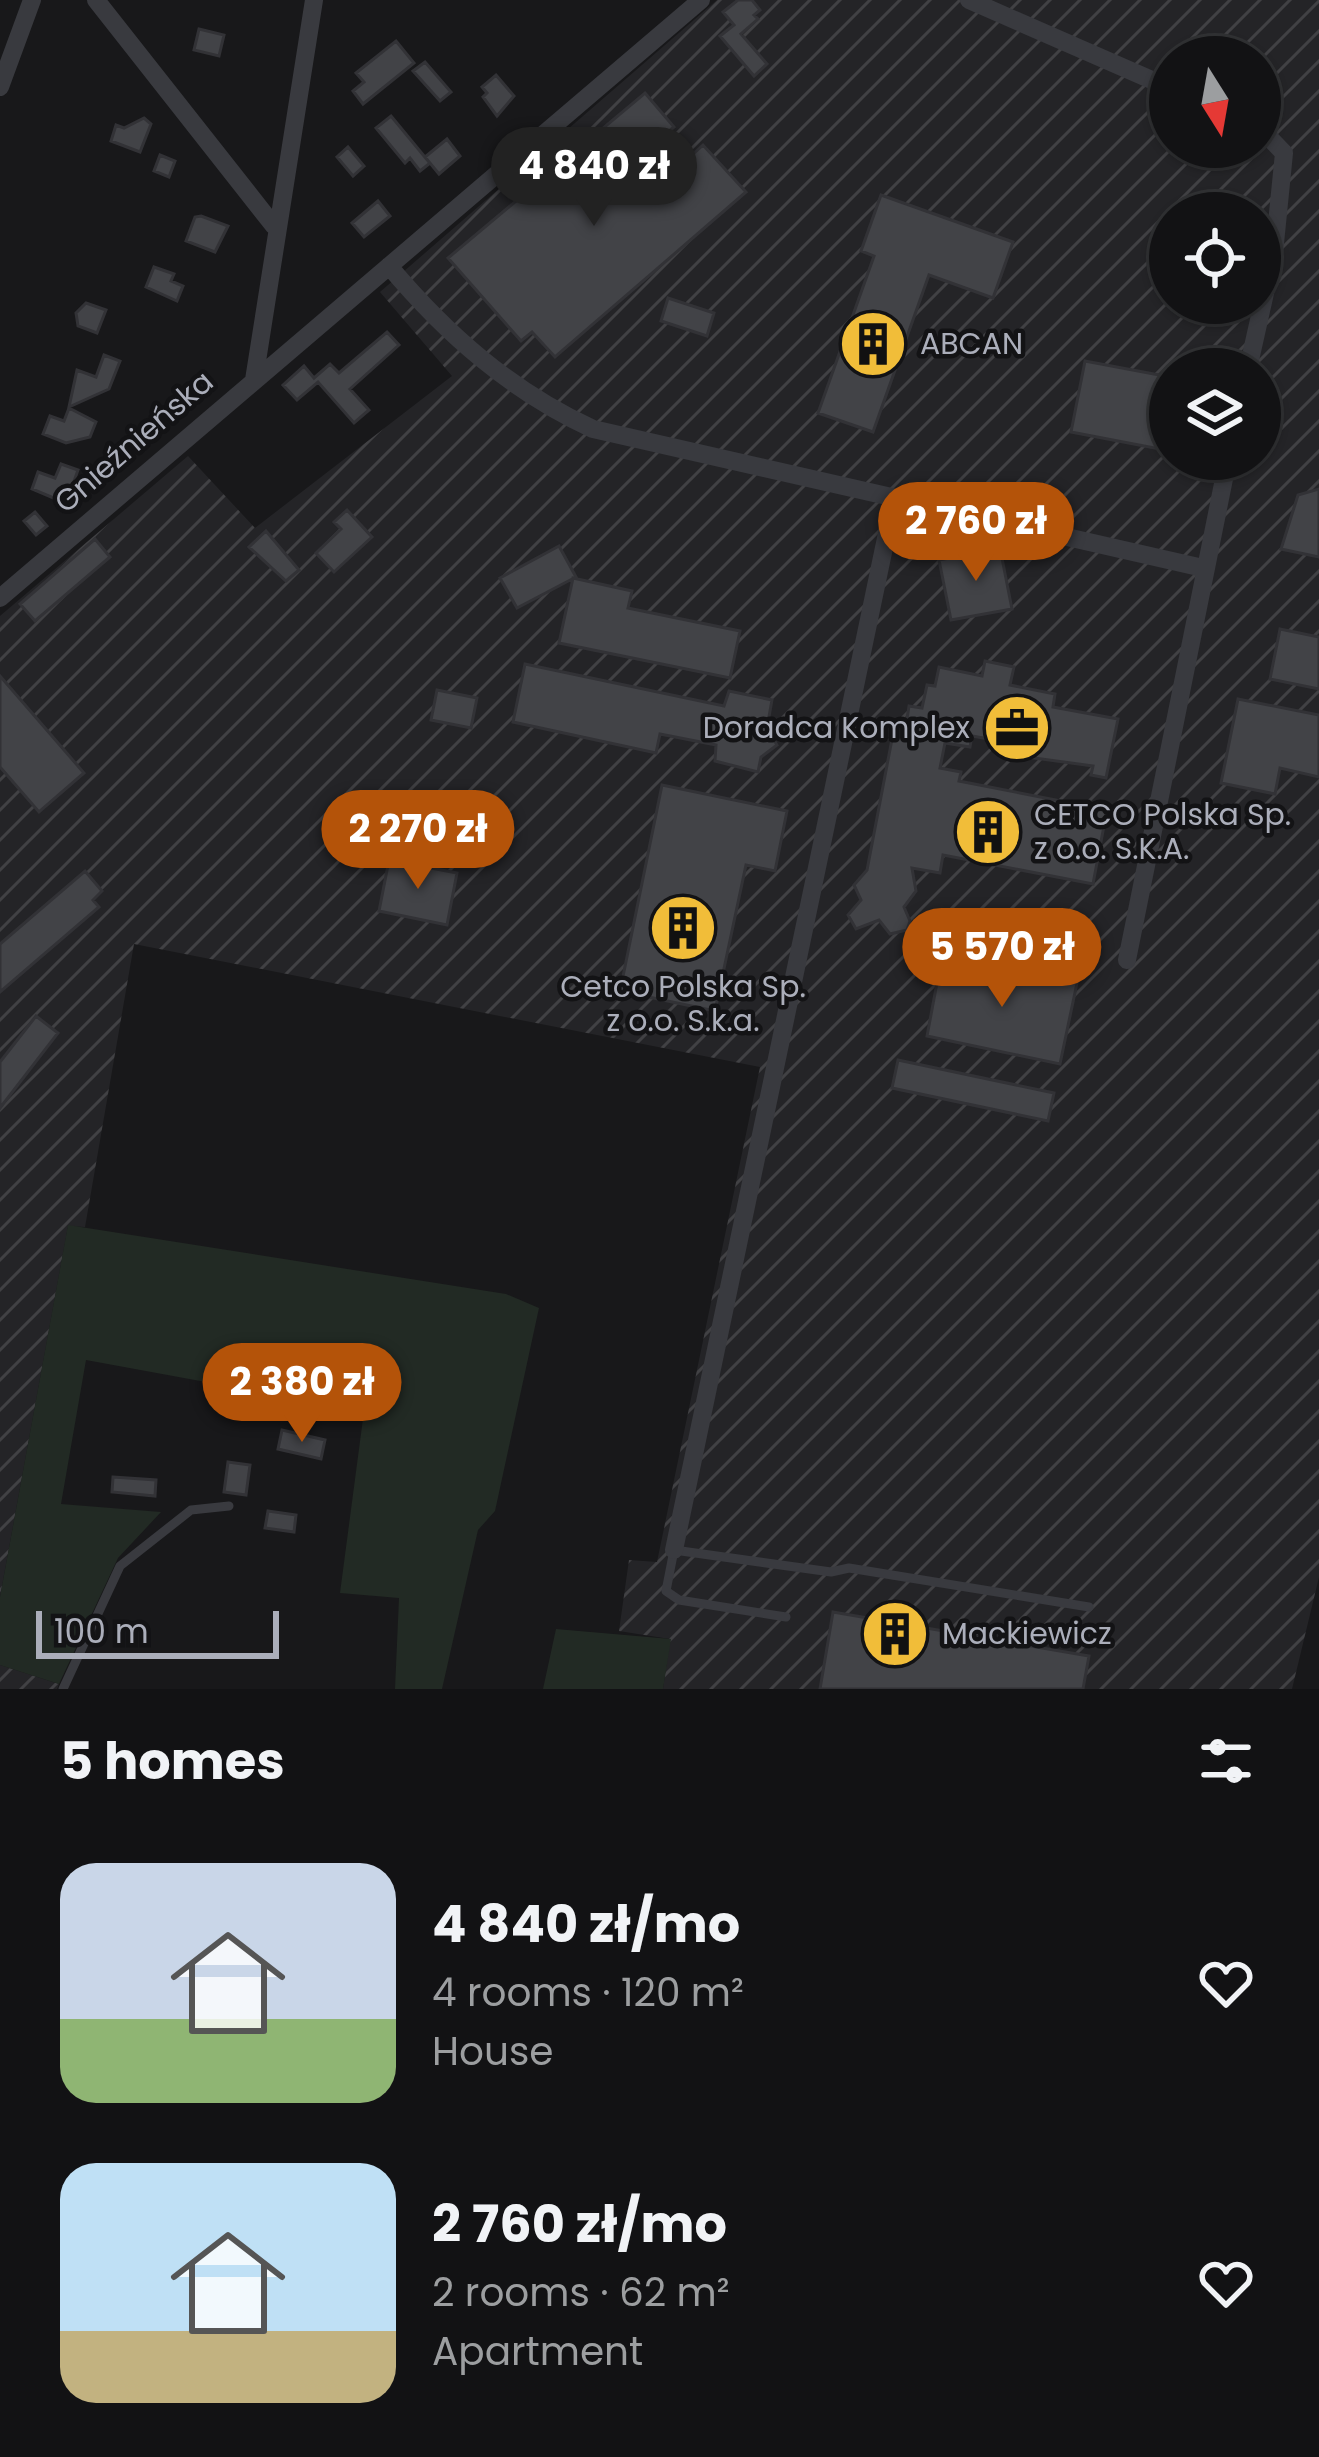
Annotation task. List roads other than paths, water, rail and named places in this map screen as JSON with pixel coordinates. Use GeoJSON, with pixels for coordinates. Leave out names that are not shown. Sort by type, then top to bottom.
{"type":"FeatureCollection","features":[{"type":"Feature","properties":{"kind":"street"},"geometry":{"type":"LineString","coordinates":[[0,87],[32,0]]}},
{"type":"Feature","properties":{"kind":"street"},"geometry":{"type":"LineString","coordinates":[[96,0],[274,226]]}},
{"type":"Feature","properties":{"kind":"street"},"geometry":{"type":"LineString","coordinates":[[254,380],[274,226],[314,0]]}},
{"type":"Feature","properties":{"kind":"street","name":"Gnieźnieńska"},"geometry":{"type":"LineString","coordinates":[[0,598],[701,0]]}},
{"type":"Feature","properties":{"kind":"street"},"geometry":{"type":"LineString","coordinates":[[968,0],[1149,79]]}},
{"type":"Feature","properties":{"kind":"street"},"geometry":{"type":"LineString","coordinates":[[1252,348],[1283,185],[1285,153],[1281,149]]}},
{"type":"Feature","properties":{"kind":"street"},"geometry":{"type":"LineString","coordinates":[[388,266],[475,354],[553,411],[637,442],[1203,568]]}},
{"type":"Feature","properties":{"kind":"street"},"geometry":{"type":"LineString","coordinates":[[1127,960],[1223,480]]}},
{"type":"Feature","properties":{"kind":"street"},"geometry":{"type":"LineString","coordinates":[[674,1550],[894,500]]}},
{"type":"Feature","properties":{"kind":"lane"},"geometry":{"type":"LineString","coordinates":[[63,1689],[120,1566],[191,1510],[229,1506]]}},
{"type":"Feature","properties":{"kind":"lane"},"geometry":{"type":"LineString","coordinates":[[786,1617],[679,1600],[666,1591],[674,1550],[831,1572],[849,1568],[1089,1607]]}},
{"type":"Feature","properties":{"kind":"place","name":"ABCAN"},"geometry":{"type":"Point","coordinates":[873,344]}},
{"type":"Feature","properties":{"kind":"place","name":"Doradca Komplex"},"geometry":{"type":"Point","coordinates":[1017,728]}},
{"type":"Feature","properties":{"kind":"place","name":"CETCO Polska Sp. z o.o. S.K.A."},"geometry":{"type":"Point","coordinates":[988,832]}},
{"type":"Feature","properties":{"kind":"place","name":"Cetco Polska Sp. z o.o. S.k.a."},"geometry":{"type":"Point","coordinates":[683,928]}},
{"type":"Feature","properties":{"kind":"place","name":"Mackiewicz"},"geometry":{"type":"Point","coordinates":[895,1634]}}]}
